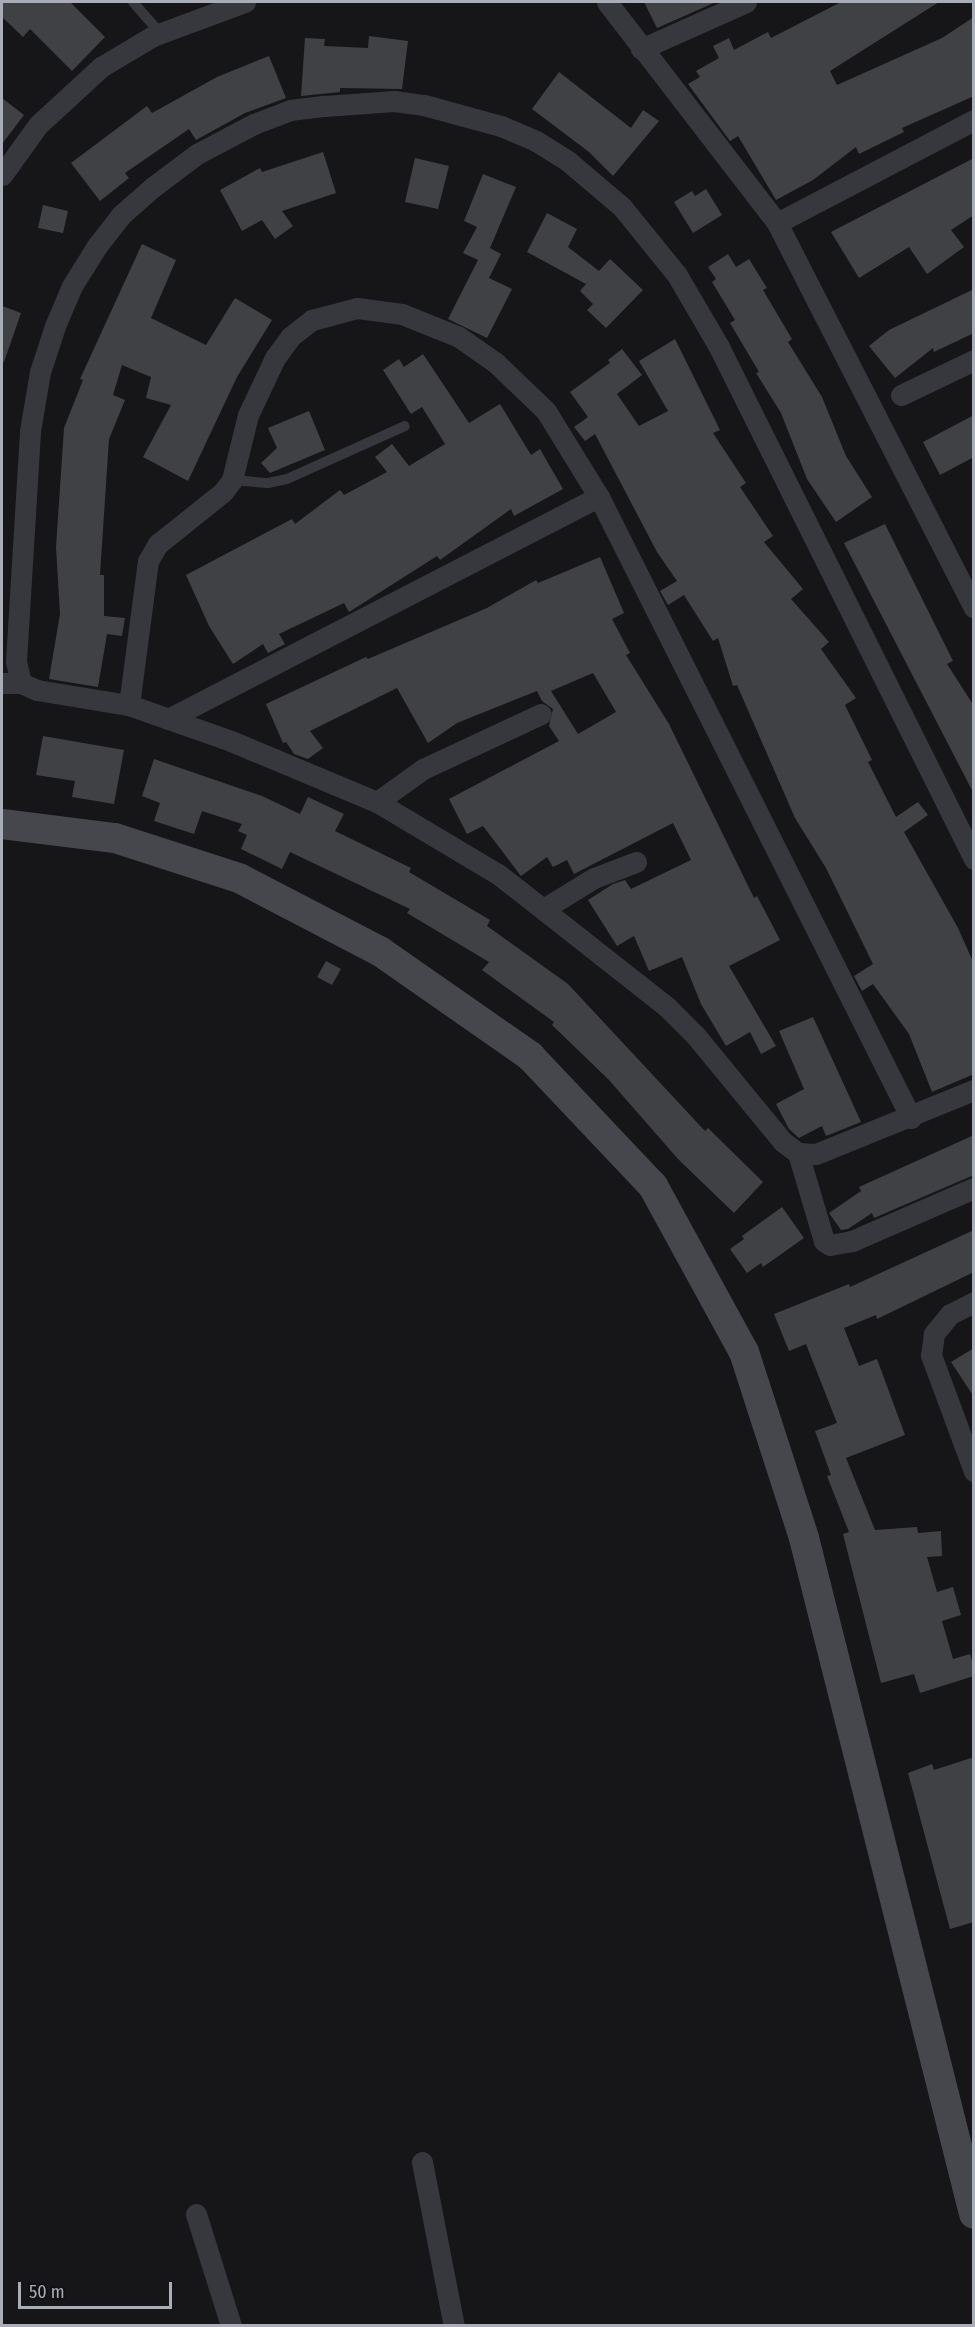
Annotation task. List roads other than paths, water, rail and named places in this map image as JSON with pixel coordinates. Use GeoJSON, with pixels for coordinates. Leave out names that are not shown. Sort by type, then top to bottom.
{"type":"FeatureCollection","features":[{"type":"Feature","properties":{"kind":"street"},"geometry":{"type":"LineString","coordinates":[[2,175],[38,125],[101,67],[160,33],[245,2]]}},
{"type":"Feature","properties":{"kind":"street"},"geometry":{"type":"LineString","coordinates":[[602,2],[777,223],[974,608]]}},
{"type":"Feature","properties":{"kind":"street"},"geometry":{"type":"LineString","coordinates":[[641,49],[746,2]]}},
{"type":"Feature","properties":{"kind":"street"},"geometry":{"type":"LineString","coordinates":[[974,859],[719,348],[676,275],[622,207],[569,162],[536,141],[501,126],[424,105],[394,101],[290,111],[254,124],[196,154],[121,215],[97,246],[72,286],[55,326],[40,372],[30,430],[16,661],[11,683],[37,690],[129,705],[168,719],[376,802],[498,874],[545,908],[666,1006],[696,1036],[783,1142],[798,1153],[816,1154],[911,1118],[974,1090]]}},
{"type":"Feature","properties":{"kind":"street"},"geometry":{"type":"LineString","coordinates":[[777,223],[974,120]]}},
{"type":"Feature","properties":{"kind":"street"},"geometry":{"type":"LineString","coordinates":[[129,705],[148,561],[158,544],[222,492],[232,480],[248,415],[275,358],[290,337],[312,320],[357,308],[402,314],[459,337],[496,363],[546,411],[599,497],[911,1118]]}},
{"type":"Feature","properties":{"kind":"street"},"geometry":{"type":"LineString","coordinates":[[901,395],[974,360]]}},
{"type":"Feature","properties":{"kind":"street"},"geometry":{"type":"LineString","coordinates":[[168,719],[599,497]]}},
{"type":"Feature","properties":{"kind":"street"},"geometry":{"type":"LineString","coordinates":[[376,802],[423,769],[541,714]]}},
{"type":"Feature","properties":{"kind":"street"},"geometry":{"type":"LineString","coordinates":[[2,824],[115,838],[239,878],[381,952],[530,1056],[653,1186],[744,1352],[804,1538],[974,2214]]}},
{"type":"Feature","properties":{"kind":"street"},"geometry":{"type":"LineString","coordinates":[[545,908],[594,878],[636,862]]}},
{"type":"Feature","properties":{"kind":"street"},"geometry":{"type":"LineString","coordinates":[[798,1153],[824,1241],[830,1245],[852,1241],[974,1188]]}},
{"type":"Feature","properties":{"kind":"street"},"geometry":{"type":"LineString","coordinates":[[974,1302],[950,1314],[934,1334],[931,1355],[974,1471]]}},
{"type":"Feature","properties":{"kind":"street"},"geometry":{"type":"LineString","coordinates":[[423,2162],[454,2325]]}},
{"type":"Feature","properties":{"kind":"street"},"geometry":{"type":"LineString","coordinates":[[196,2214],[231,2325]]}},
{"type":"Feature","properties":{"kind":"lane"},"geometry":{"type":"LineString","coordinates":[[133,2],[160,33]]}},
{"type":"Feature","properties":{"kind":"lane"},"geometry":{"type":"LineString","coordinates":[[232,480],[268,483],[287,479],[405,426]]}}]}
